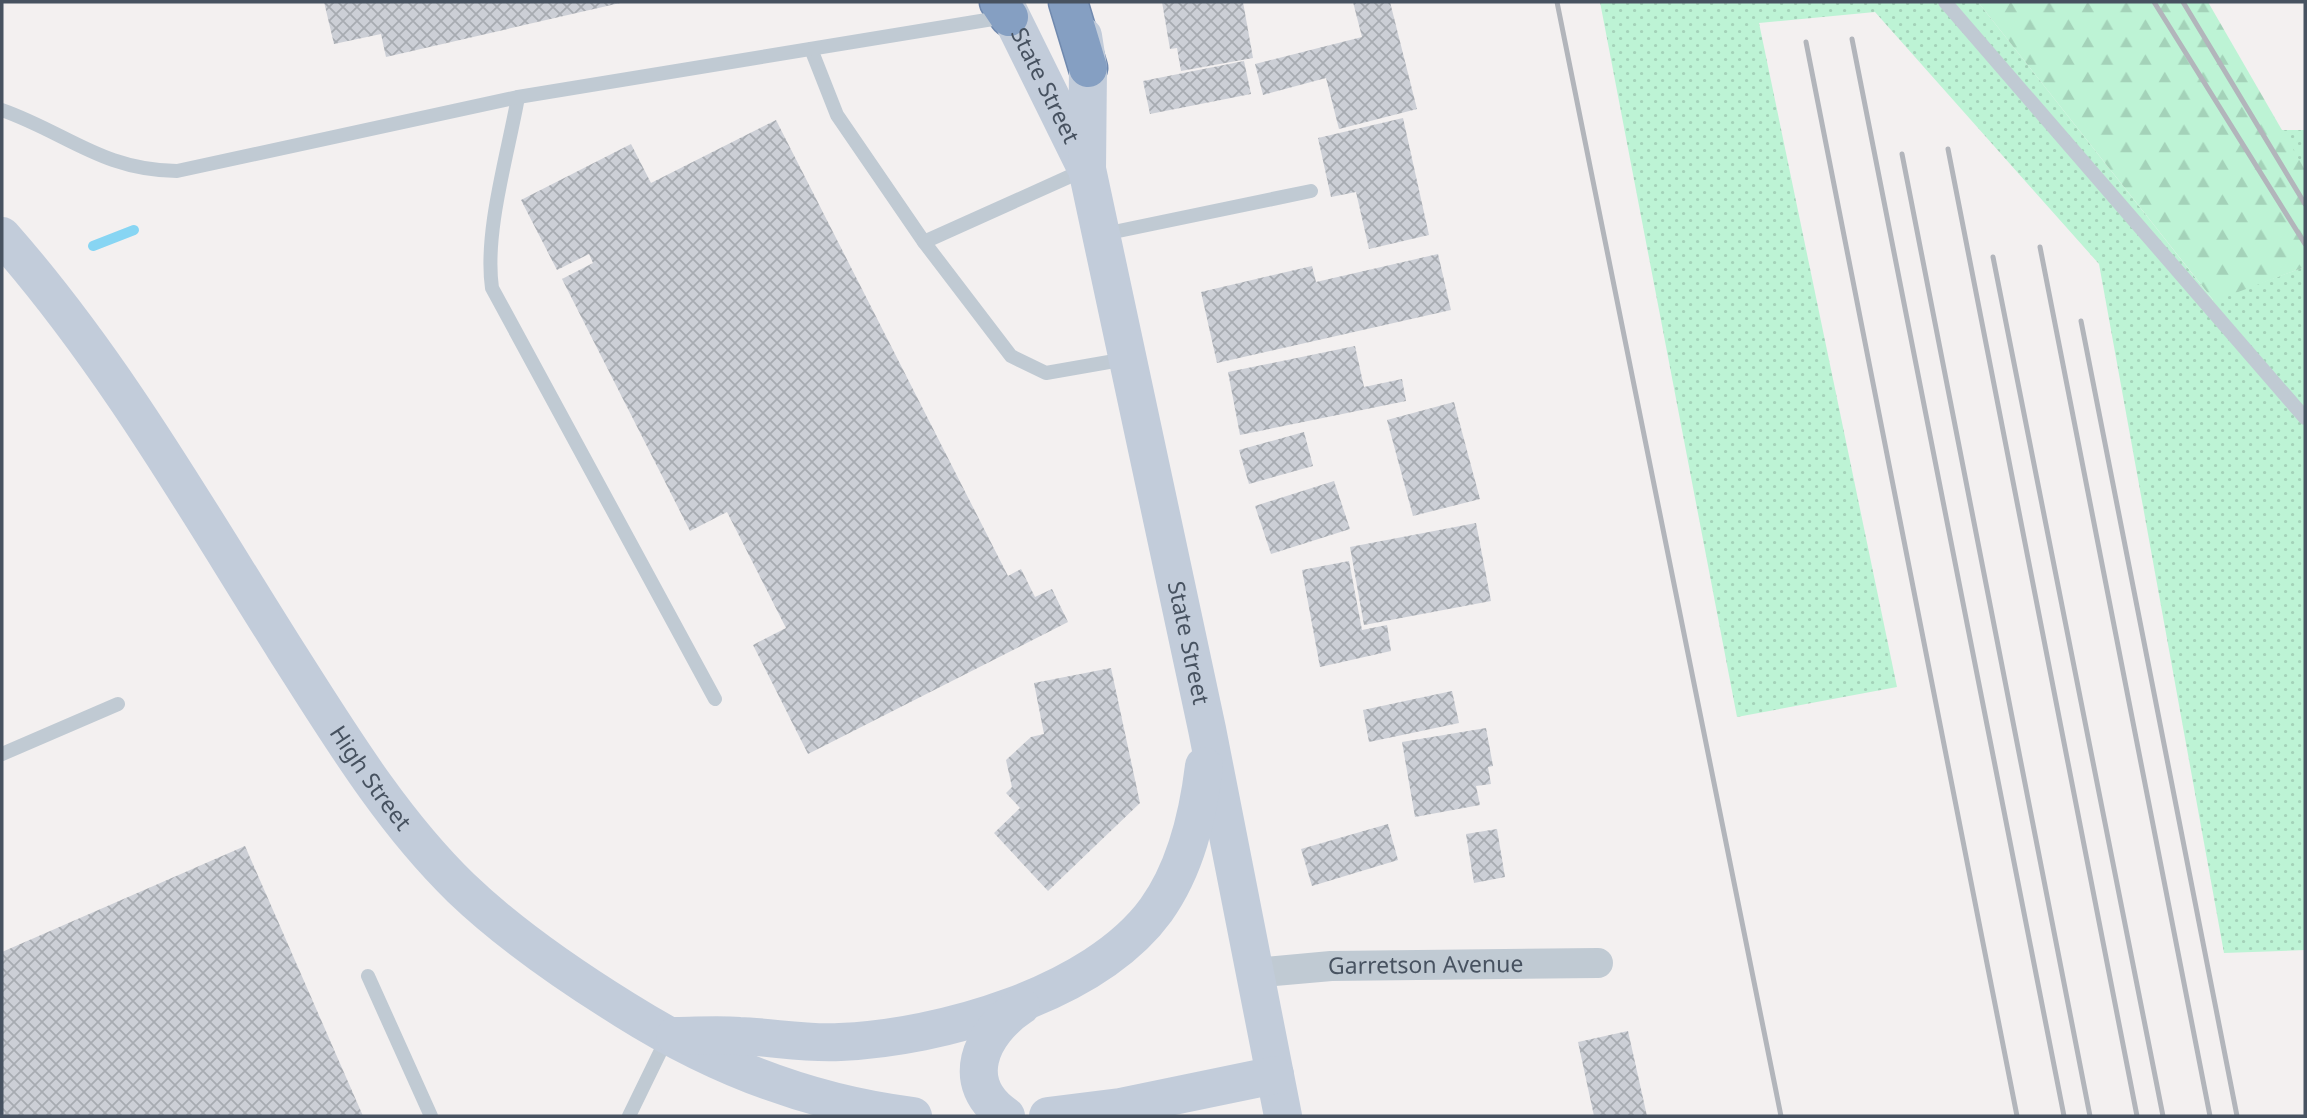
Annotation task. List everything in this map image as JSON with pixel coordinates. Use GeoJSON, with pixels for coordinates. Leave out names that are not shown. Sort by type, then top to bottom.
{"type":"FeatureCollection","features":[{"type":"Feature","properties":{"kind":"highway"},"geometry":{"type":"LineString","coordinates":[[1068,2],[1088,68]]}},
{"type":"Feature","properties":{"kind":"street","name":"State Street"},"geometry":{"type":"LineString","coordinates":[[1078,2],[1088,68],[1087,169],[1207,729],[1283,1116]]}},
{"type":"Feature","properties":{"kind":"street","name":"State Street"},"geometry":{"type":"LineString","coordinates":[[1004,7],[1087,169]]}},
{"type":"Feature","properties":{"kind":"street","name":"High Street"},"geometry":{"type":"LineString","coordinates":[[2,236],[67,314],[117,383],[339,734],[417,839],[459,886],[513,932],[589,988],[667,1036],[745,1074],[785,1088],[845,1105],[913,1116]]}},
{"type":"Feature","properties":{"kind":"street"},"geometry":{"type":"LineString","coordinates":[[1006,1116],[986,1098],[981,1084],[981,1050],[1000,1022],[1040,994],[1098,963],[1123,945],[1142,927],[1167,894],[1194,825],[1201,794],[1207,729]]}},
{"type":"Feature","properties":{"kind":"street","name":"Garretson Avenue"},"geometry":{"type":"LineString","coordinates":[[1254,973],[1331,965],[1598,963]]}},
{"type":"Feature","properties":{"kind":"street"},"geometry":{"type":"LineString","coordinates":[[667,1036],[738,1035],[819,1042],[908,1035],[981,1016],[1040,994]]}},
{"type":"Feature","properties":{"kind":"street"},"geometry":{"type":"LineString","coordinates":[[1048,1116],[1120,1107],[1275,1075]]}},
{"type":"Feature","properties":{"kind":"lane"},"geometry":{"type":"LineString","coordinates":[[1945,2],[2305,418]]}},
{"type":"Feature","properties":{"kind":"lane"},"geometry":{"type":"LineString","coordinates":[[2,110],[122,166],[177,172],[519,97],[811,49],[1004,7]]}},
{"type":"Feature","properties":{"kind":"lane"},"geometry":{"type":"LineString","coordinates":[[811,49],[837,115],[924,242],[1012,356],[1046,373],[1128,359]]}},
{"type":"Feature","properties":{"kind":"lane"},"geometry":{"type":"LineString","coordinates":[[519,97],[489,264],[492,288],[715,699]]}},
{"type":"Feature","properties":{"kind":"lane"},"geometry":{"type":"LineString","coordinates":[[924,242],[1087,169]]}},
{"type":"Feature","properties":{"kind":"lane"},"geometry":{"type":"LineString","coordinates":[[1101,235],[1311,191]]}},
{"type":"Feature","properties":{"kind":"lane"},"geometry":{"type":"LineString","coordinates":[[2,754],[118,704]]}},
{"type":"Feature","properties":{"kind":"lane"},"geometry":{"type":"LineString","coordinates":[[368,976],[430,1116]]}},
{"type":"Feature","properties":{"kind":"lane"},"geometry":{"type":"LineString","coordinates":[[629,1116],[667,1036]]}},
{"type":"Feature","properties":{"kind":"green space"},"geometry":{"type":"Polygon","coordinates":[[[1600,2],[1978,2],[2213,300],[2305,267],[2305,950],[2224,953],[2099,264],[1875,12],[1759,23],[1897,687],[1737,717],[1600,2]]]}},
{"type":"Feature","properties":{"kind":"green space"},"geometry":{"type":"Polygon","coordinates":[[[1978,2],[2208,2],[2305,170],[2305,267],[2214,301],[1978,2]]]}},
{"type":"Feature","properties":{"kind":"green space"},"geometry":{"type":"Polygon","coordinates":[[[2280,130],[2305,130],[2305,170],[2280,130]]]}},
{"type":"Feature","properties":{"kind":"building"},"geometry":{"type":"Polygon","coordinates":[[[324,2],[620,3],[386,57],[381,34],[334,44],[324,2]]]}},
{"type":"Feature","properties":{"kind":"building"},"geometry":{"type":"Polygon","coordinates":[[[1162,2],[1243,2],[1253,58],[1181,71],[1177,48],[1170,49],[1162,2]]]}},
{"type":"Feature","properties":{"kind":"building"},"geometry":{"type":"Polygon","coordinates":[[[1353,2],[1390,2],[1417,109],[1339,129],[1326,78],[1263,95],[1255,64],[1362,37],[1353,2]]]}},
{"type":"Feature","properties":{"kind":"building"},"geometry":{"type":"Polygon","coordinates":[[[1244,61],[1251,94],[1150,114],[1143,81],[1244,61]]]}},
{"type":"Feature","properties":{"kind":"building"},"geometry":{"type":"Polygon","coordinates":[[[1403,118],[1429,235],[1369,249],[1356,192],[1331,197],[1318,138],[1403,118]]]}},
{"type":"Feature","properties":{"kind":"building"},"geometry":{"type":"Polygon","coordinates":[[[776,120],[1008,576],[1021,569],[1035,597],[1052,589],[1068,622],[808,754],[753,645],[786,628],[727,512],[690,531],[562,279],[593,263],[589,254],[557,270],[521,200],[631,144],[651,183],[776,120]]]}},
{"type":"Feature","properties":{"kind":"building"},"geometry":{"type":"Polygon","coordinates":[[[1438,254],[1451,310],[1217,363],[1201,292],[1312,266],[1316,282],[1438,254]]]}},
{"type":"Feature","properties":{"kind":"building"},"geometry":{"type":"Polygon","coordinates":[[[1355,346],[1364,387],[1402,379],[1406,401],[1240,435],[1228,372],[1355,346]]]}},
{"type":"Feature","properties":{"kind":"building"},"geometry":{"type":"Polygon","coordinates":[[[1454,402],[1480,499],[1413,516],[1387,420],[1454,402]]]}},
{"type":"Feature","properties":{"kind":"building"},"geometry":{"type":"Polygon","coordinates":[[[1304,432],[1313,466],[1249,484],[1239,450],[1304,432]]]}},
{"type":"Feature","properties":{"kind":"building"},"geometry":{"type":"Polygon","coordinates":[[[1334,481],[1350,529],[1271,554],[1255,506],[1334,481]]]}},
{"type":"Feature","properties":{"kind":"building"},"geometry":{"type":"Polygon","coordinates":[[[1476,523],[1491,601],[1364,625],[1350,547],[1476,523]]]}},
{"type":"Feature","properties":{"kind":"building"},"geometry":{"type":"Polygon","coordinates":[[[1349,561],[1362,630],[1387,625],[1391,651],[1320,667],[1302,570],[1349,561]]]}},
{"type":"Feature","properties":{"kind":"building"},"geometry":{"type":"Polygon","coordinates":[[[1111,668],[1140,803],[1048,891],[994,833],[1020,808],[1006,793],[1012,787],[1006,760],[1031,737],[1044,734],[1034,683],[1111,668]]]}},
{"type":"Feature","properties":{"kind":"building"},"geometry":{"type":"Polygon","coordinates":[[[1452,691],[1459,723],[1369,742],[1363,710],[1452,691]]]}},
{"type":"Feature","properties":{"kind":"building"},"geometry":{"type":"Polygon","coordinates":[[[1486,728],[1493,766],[1488,767],[1491,784],[1476,786],[1480,805],[1415,817],[1402,742],[1486,728]]]}},
{"type":"Feature","properties":{"kind":"building"},"geometry":{"type":"Polygon","coordinates":[[[1388,824],[1398,860],[1312,886],[1301,849],[1388,824]]]}},
{"type":"Feature","properties":{"kind":"building"},"geometry":{"type":"Polygon","coordinates":[[[1497,829],[1505,877],[1474,883],[1466,834],[1497,829]]]}},
{"type":"Feature","properties":{"kind":"building"},"geometry":{"type":"Polygon","coordinates":[[[245,846],[363,1116],[2,1116],[2,952],[245,846]]]}},
{"type":"Feature","properties":{"kind":"building"},"geometry":{"type":"Polygon","coordinates":[[[1628,1031],[1647,1116],[1594,1116],[1578,1042],[1628,1031]]]}},
{"type":"Feature","properties":{"kind":"waterway"},"geometry":{"type":"LineString","coordinates":[[93,246],[134,230]]}},
{"type":"Feature","properties":{"kind":"railway"},"geometry":{"type":"LineString","coordinates":[[1557,2],[1781,1116]]}},
{"type":"Feature","properties":{"kind":"railway"},"geometry":{"type":"LineString","coordinates":[[2154,2],[2305,244]]}},
{"type":"Feature","properties":{"kind":"railway"},"geometry":{"type":"LineString","coordinates":[[2183,2],[2305,204]]}},
{"type":"Feature","properties":{"kind":"railway"},"geometry":{"type":"LineString","coordinates":[[1852,39],[2064,1116]]}},
{"type":"Feature","properties":{"kind":"railway"},"geometry":{"type":"LineString","coordinates":[[1806,42],[2017,1116]]}},
{"type":"Feature","properties":{"kind":"railway"},"geometry":{"type":"LineString","coordinates":[[1948,149],[2137,1116]]}},
{"type":"Feature","properties":{"kind":"railway"},"geometry":{"type":"LineString","coordinates":[[1902,154],[2090,1116]]}},
{"type":"Feature","properties":{"kind":"railway"},"geometry":{"type":"LineString","coordinates":[[2040,247],[2210,1116]]}},
{"type":"Feature","properties":{"kind":"railway"},"geometry":{"type":"LineString","coordinates":[[1993,257],[2163,1116]]}},
{"type":"Feature","properties":{"kind":"railway"},"geometry":{"type":"LineString","coordinates":[[2081,321],[2237,1116]]}}]}
